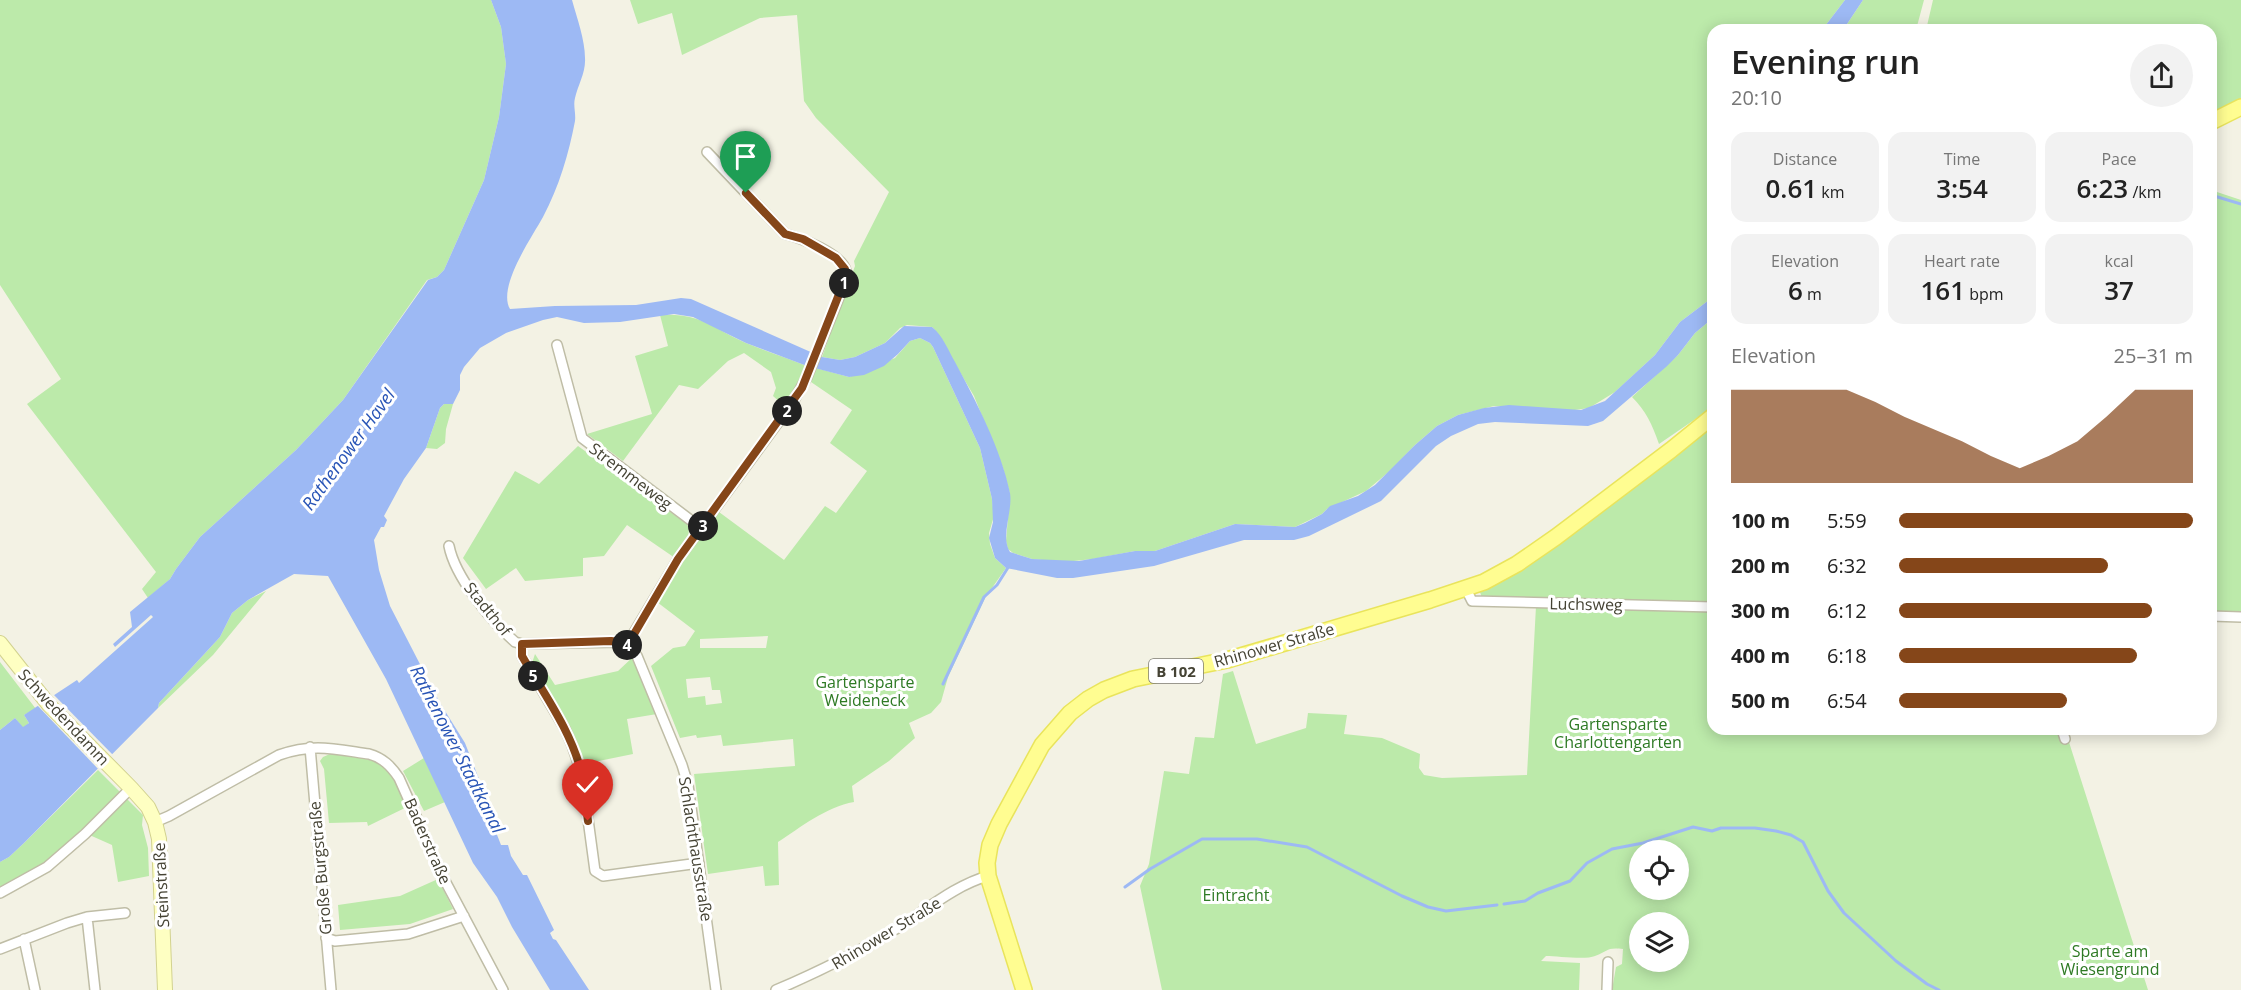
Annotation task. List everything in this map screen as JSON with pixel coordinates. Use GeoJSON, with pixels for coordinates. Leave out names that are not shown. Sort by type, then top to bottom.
{"type":"FeatureCollection","features":[{"type":"Feature","properties":{"kind":"main road"},"geometry":{"type":"LineString","coordinates":[[2217,119],[2237,111]]}},
{"type":"Feature","properties":{"kind":"main road","name":"Rhinower Straße"},"geometry":{"type":"LineString","coordinates":[[988,876],[987,863],[990,845],[1042,745],[1070,713],[1088,699],[1133,679],[1227,660],[1466,589],[1517,564],[1556,537],[1707,421]]}},
{"type":"Feature","properties":{"kind":"main road","name":"Schwedendamm"},"geometry":{"type":"LineString","coordinates":[[0,643],[39,693],[131,788]]}},
{"type":"Feature","properties":{"kind":"main road","name":"Steinstraße"},"geometry":{"type":"LineString","coordinates":[[131,788],[144,801],[155,822],[160,847],[165,990]]}},
{"type":"Feature","properties":{"kind":"main road","name":"B 102"},"geometry":{"type":"LineString","coordinates":[[988,876],[1024,990]]}},
{"type":"Feature","properties":{"kind":"street"},"geometry":{"type":"LineString","coordinates":[[522,644],[611,641],[627,646],[678,559],[793,402],[807,377],[842,290],[846,274],[844,267],[836,258],[803,239],[785,234],[707,152]]}},
{"type":"Feature","properties":{"kind":"street","name":"Stremmeweg"},"geometry":{"type":"LineString","coordinates":[[557,345],[582,438],[701,528]]}},
{"type":"Feature","properties":{"kind":"street","name":"Stadthof"},"geometry":{"type":"LineString","coordinates":[[449,546],[453,562],[474,594],[509,637],[522,644],[522,656],[565,729],[582,775],[595,871],[603,876],[699,863]]}},
{"type":"Feature","properties":{"kind":"street","name":"Luchsweg"},"geometry":{"type":"LineString","coordinates":[[1466,589],[1472,601],[1707,607]]}},
{"type":"Feature","properties":{"kind":"street"},"geometry":{"type":"LineString","coordinates":[[2217,616],[2241,616]]}},
{"type":"Feature","properties":{"kind":"street","name":"Schlachthausstraße"},"geometry":{"type":"LineString","coordinates":[[627,646],[641,664],[688,785],[716,990]]}},
{"type":"Feature","properties":{"kind":"street"},"geometry":{"type":"LineString","coordinates":[[2064,735],[2065,739]]}},
{"type":"Feature","properties":{"kind":"street"},"geometry":{"type":"LineString","coordinates":[[155,822],[279,755],[310,747]]}},
{"type":"Feature","properties":{"kind":"street","name":"Baderstraße"},"geometry":{"type":"LineString","coordinates":[[310,747],[369,754],[389,765],[399,778],[443,877],[504,990]]}},
{"type":"Feature","properties":{"kind":"street","name":"Große Burgstraße"},"geometry":{"type":"LineString","coordinates":[[310,747],[331,990]]}},
{"type":"Feature","properties":{"kind":"street"},"geometry":{"type":"LineString","coordinates":[[0,893],[47,867],[85,834],[131,788]]}},
{"type":"Feature","properties":{"kind":"street","name":"Rhinower Straße"},"geometry":{"type":"LineString","coordinates":[[776,990],[856,953],[955,892],[988,876]]}},
{"type":"Feature","properties":{"kind":"street"},"geometry":{"type":"LineString","coordinates":[[0,949],[87,917],[125,914]]}},
{"type":"Feature","properties":{"kind":"street"},"geometry":{"type":"LineString","coordinates":[[326,938],[335,941],[396,936],[417,932],[464,916]]}},
{"type":"Feature","properties":{"kind":"street"},"geometry":{"type":"LineString","coordinates":[[87,917],[95,990]]}},
{"type":"Feature","properties":{"kind":"street"},"geometry":{"type":"LineString","coordinates":[[24,939],[35,990]]}},
{"type":"Feature","properties":{"kind":"street"},"geometry":{"type":"LineString","coordinates":[[1607,990],[1608,962]]}},
{"type":"Feature","properties":{"kind":"green space"},"geometry":{"type":"Polygon","coordinates":[[[0,0],[491,0],[501,27],[506,64],[499,117],[484,180],[444,270],[437,277],[427,280],[343,400],[296,450],[200,537],[170,579],[148,598],[142,589],[156,572],[27,404],[61,379],[0,285],[0,0]]]}},
{"type":"Feature","properties":{"kind":"green space"},"geometry":{"type":"Polygon","coordinates":[[[630,0],[1845,0],[1827,24],[1707,24],[1707,302],[1680,322],[1655,355],[1615,392],[1589,408],[1568,411],[1494,406],[1458,415],[1437,426],[1366,491],[1295,527],[1235,524],[1155,551],[1135,551],[1064,562],[1032,559],[1008,549],[1006,541],[1010,494],[1003,468],[974,396],[932,327],[907,325],[900,328],[885,343],[855,357],[840,360],[822,357],[855,266],[854,261],[889,192],[816,118],[804,101],[797,15],[760,18],[682,55],[672,13],[638,24],[630,0]]]}},
{"type":"Feature","properties":{"kind":"green space"},"geometry":{"type":"Polygon","coordinates":[[[1863,0],[1924,0],[1918,24],[1847,24],[1863,0]]]}},
{"type":"Feature","properties":{"kind":"green space"},"geometry":{"type":"Polygon","coordinates":[[[1933,0],[2241,0],[2241,101],[2217,111],[2217,24],[1927,24],[1933,0]]]}},
{"type":"Feature","properties":{"kind":"green space"},"geometry":{"type":"Polygon","coordinates":[[[2217,192],[2241,200],[2241,613],[2217,612],[2217,192]]]}},
{"type":"Feature","properties":{"kind":"green space"},"geometry":{"type":"Polygon","coordinates":[[[660,315],[696,319],[746,343],[807,366],[797,388],[784,406],[773,396],[776,388],[771,372],[744,353],[728,361],[698,389],[679,385],[623,461],[587,434],[652,414],[635,356],[668,346],[660,315]]]}},
{"type":"Feature","properties":{"kind":"green space"},"geometry":{"type":"Polygon","coordinates":[[[1707,323],[1707,411],[1659,444],[1648,418],[1632,397],[1678,355],[1695,333],[1707,323]]]}},
{"type":"Feature","properties":{"kind":"green space","name":"Gartensparte Weideneck"},"geometry":{"type":"Polygon","coordinates":[[[920,338],[933,347],[980,448],[994,516],[989,533],[990,544],[995,558],[1006,568],[985,598],[948,677],[941,702],[931,713],[909,723],[915,738],[889,761],[852,786],[854,802],[824,813],[778,842],[779,885],[765,886],[763,866],[708,874],[694,774],[795,766],[793,739],[723,746],[721,735],[697,738],[696,735],[680,738],[651,666],[673,648],[685,646],[695,631],[657,602],[693,546],[719,512],[784,560],[825,506],[836,513],[867,471],[830,443],[852,410],[811,382],[816,368],[849,377],[895,358],[910,341],[920,338]],[[768,636],[700,639],[700,648],[766,648],[768,636]],[[710,677],[686,679],[688,698],[705,696],[706,705],[722,703],[720,690],[712,690],[710,677]]]}},
{"type":"Feature","properties":{"kind":"green space"},"geometry":{"type":"Polygon","coordinates":[[[444,404],[453,404],[446,429],[445,443],[437,449],[426,448],[440,408],[444,404]]]}},
{"type":"Feature","properties":{"kind":"green space"},"geometry":{"type":"Polygon","coordinates":[[[1707,430],[1707,604],[1482,598],[1480,592],[1513,574],[1617,501],[1707,430]]]}},
{"type":"Feature","properties":{"kind":"green space"},"geometry":{"type":"Polygon","coordinates":[[[578,446],[687,524],[689,533],[683,546],[675,558],[627,525],[604,556],[583,558],[583,576],[525,581],[516,568],[486,589],[463,558],[515,471],[539,484],[578,446]]]}},
{"type":"Feature","properties":{"kind":"green space"},"geometry":{"type":"Polygon","coordinates":[[[266,591],[213,655],[158,708],[159,703],[220,637],[232,613],[248,600],[266,591]]]}},
{"type":"Feature","properties":{"kind":"green space"},"geometry":{"type":"Polygon","coordinates":[[[1536,606],[1707,610],[1707,735],[2064,735],[2068,739],[2148,990],[1612,990],[1616,967],[1622,964],[1623,949],[1610,949],[1591,957],[1546,956],[1541,961],[1580,963],[1579,990],[1162,990],[1140,886],[1149,864],[1164,771],[1189,774],[1195,737],[1214,738],[1223,674],[1233,671],[1256,744],[1306,728],[1308,713],[1347,715],[1344,734],[1382,738],[1420,754],[1419,768],[1424,775],[1442,778],[1527,775],[1536,606]]]}},
{"type":"Feature","properties":{"kind":"green space"},"geometry":{"type":"Polygon","coordinates":[[[535,654],[555,685],[618,671],[633,657],[657,714],[627,719],[633,754],[584,764],[569,726],[531,666],[535,654]]]}},
{"type":"Feature","properties":{"kind":"green space"},"geometry":{"type":"Polygon","coordinates":[[[0,662],[36,709],[24,715],[29,723],[23,728],[15,718],[0,730],[0,662]]]}},
{"type":"Feature","properties":{"kind":"green space"},"geometry":{"type":"Polygon","coordinates":[[[330,754],[362,758],[380,765],[394,779],[409,806],[368,826],[367,822],[329,823],[324,769],[320,761],[330,754]]]}},
{"type":"Feature","properties":{"kind":"green space"},"geometry":{"type":"Polygon","coordinates":[[[424,758],[445,802],[424,811],[403,771],[424,758]]]}},
{"type":"Feature","properties":{"kind":"green space"},"geometry":{"type":"Polygon","coordinates":[[[98,770],[143,815],[142,825],[148,848],[149,876],[118,882],[112,845],[85,833],[47,861],[0,887],[0,862],[24,843],[98,770]]]}},
{"type":"Feature","properties":{"kind":"green space"},"geometry":{"type":"Polygon","coordinates":[[[438,879],[453,909],[410,924],[340,930],[338,905],[400,896],[438,879]]]}},
{"type":"Feature","properties":{"kind":"water"},"geometry":{"type":"Polygon","coordinates":[[[491,0],[572,0],[585,51],[584,68],[574,104],[575,121],[566,158],[549,206],[512,275],[507,300],[510,309],[636,305],[681,298],[691,299],[822,357],[840,360],[855,357],[885,343],[904,326],[932,327],[945,343],[1001,459],[1010,493],[1006,531],[1007,546],[1010,552],[1032,559],[1079,561],[1135,551],[1155,551],[1235,524],[1295,527],[1322,514],[1330,506],[1358,496],[1375,485],[1437,426],[1458,415],[1484,408],[1509,405],[1581,410],[1605,401],[1655,355],[1680,322],[1707,302],[1707,323],[1695,333],[1666,367],[1603,421],[1588,426],[1495,422],[1478,424],[1451,436],[1436,446],[1381,501],[1309,536],[1294,540],[1244,540],[1154,566],[1073,578],[1057,578],[1006,568],[995,558],[989,538],[993,522],[992,499],[980,448],[930,343],[920,338],[910,341],[884,366],[864,375],[849,377],[807,366],[746,343],[693,317],[674,314],[620,322],[584,323],[557,317],[543,320],[506,333],[480,348],[464,367],[460,375],[460,390],[453,404],[444,404],[440,408],[426,448],[404,479],[384,516],[387,520],[384,527],[381,527],[374,540],[379,570],[390,606],[440,703],[465,743],[486,797],[485,804],[501,845],[508,845],[511,856],[523,875],[527,875],[554,930],[550,933],[553,939],[556,940],[589,990],[550,990],[512,927],[497,897],[473,863],[386,679],[328,576],[294,574],[248,600],[232,613],[220,637],[159,703],[158,708],[24,843],[0,862],[0,730],[15,718],[23,727],[29,723],[24,715],[77,680],[79,683],[153,617],[151,615],[115,647],[113,644],[132,627],[130,612],[170,579],[200,537],[296,450],[343,400],[428,280],[437,277],[444,270],[484,180],[499,117],[506,64],[501,27],[491,0]]]}},
{"type":"Feature","properties":{"kind":"water"},"geometry":{"type":"Polygon","coordinates":[[[1845,0],[1863,0],[1847,24],[1827,24],[1845,0]]]}},
{"type":"Feature","properties":{"kind":"pier"},"geometry":{"type":"Polygon","coordinates":[[[53,694],[113,755],[101,772],[37,705],[53,694]]]}},
{"type":"Feature","properties":{"kind":"waterway"},"geometry":{"type":"LineString","coordinates":[[2217,197],[2241,204]]}},
{"type":"Feature","properties":{"kind":"waterway"},"geometry":{"type":"LineString","coordinates":[[943,684],[984,597],[997,585],[1009,566]]}},
{"type":"Feature","properties":{"kind":"waterway"},"geometry":{"type":"LineString","coordinates":[[1504,904],[1525,901],[1538,893],[1570,881],[1587,863],[1612,849],[1643,843],[1693,827],[1712,831],[1721,828],[1755,828],[1776,831],[1791,835],[1803,842],[1828,891],[1844,913],[1896,961],[1939,990]]}},
{"type":"Feature","properties":{"kind":"waterway"},"geometry":{"type":"LineString","coordinates":[[1125,887],[1150,869],[1202,839],[1257,839],[1307,847],[1428,907],[1446,911],[1497,905]]}},
{"type":"Feature","properties":{"kind":"route"},"geometry":{"type":"LineString","coordinates":[[588,821],[582,775],[572,745],[522,656],[522,644],[611,641],[627,646],[678,559],[802,388],[845,279],[846,274],[842,263],[803,239],[785,234],[746,193]]}},
{"type":"Feature","properties":{"kind":"water label","name":"Rathenower Havel"},"geometry":{"type":"Point","coordinates":[348,449]}},
{"type":"Feature","properties":{"kind":"water label","name":"Rathenower Stadtkanal"},"geometry":{"type":"Point","coordinates":[458,749]}},
{"type":"Feature","properties":{"kind":"park label","name":"Gartensparte Charlottengarten"},"geometry":{"type":"Point","coordinates":[1618,733]}},
{"type":"Feature","properties":{"kind":"park label","name":"Eintracht"},"geometry":{"type":"Point","coordinates":[1236,895]}},
{"type":"Feature","properties":{"kind":"park label","name":"Sparte am Wiesengrund"},"geometry":{"type":"Point","coordinates":[2110,960]}}]}
